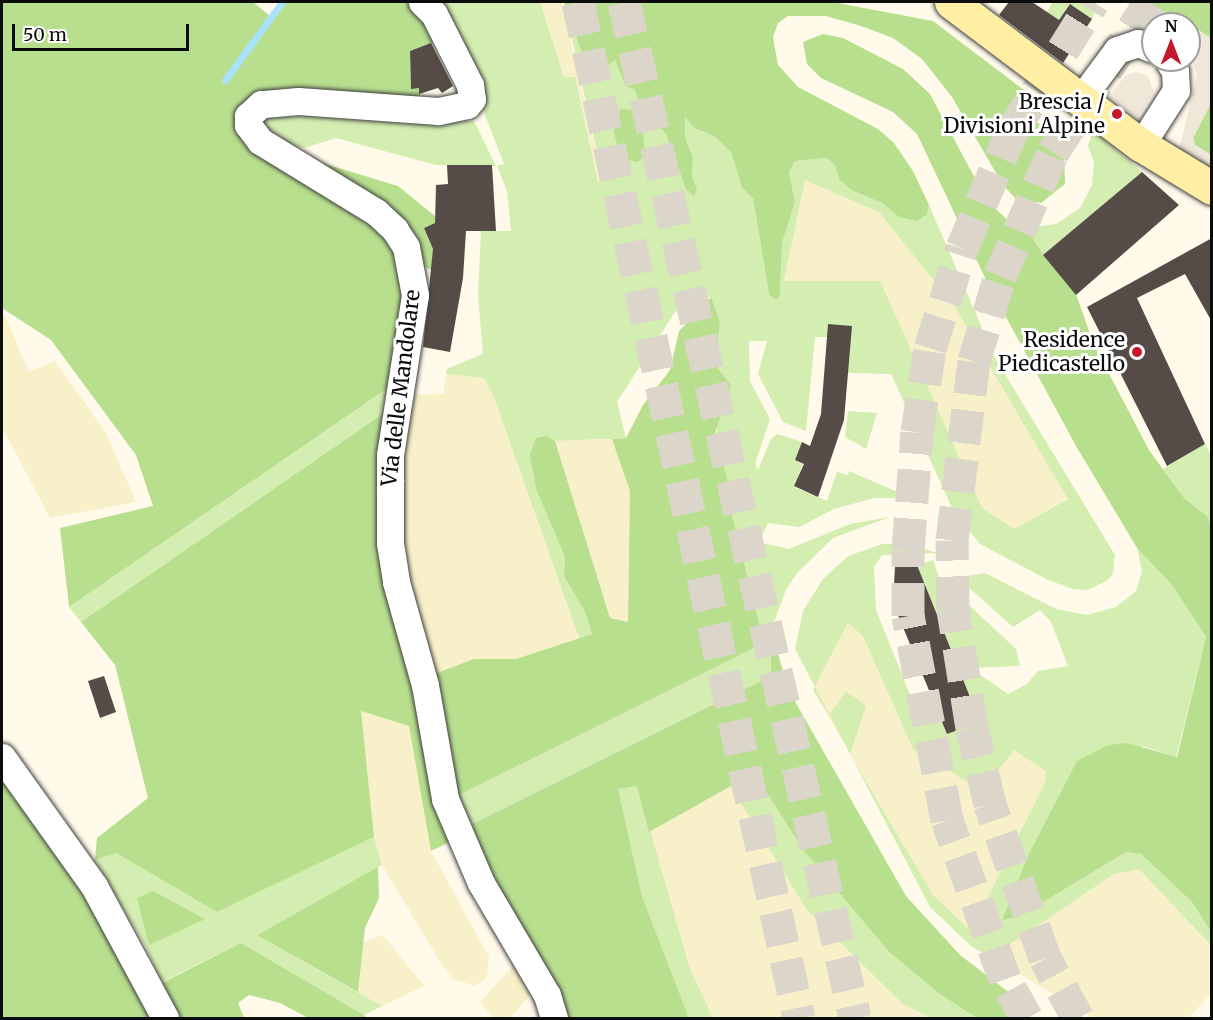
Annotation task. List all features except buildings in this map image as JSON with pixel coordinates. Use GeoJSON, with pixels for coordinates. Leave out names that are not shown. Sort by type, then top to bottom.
{"type":"FeatureCollection","features":[{"type":"Feature","properties":{"kind":"street","name":"Via delle Mandolare"},"geometry":{"type":"LineString","coordinates":[[422,2],[434,14],[470,85],[472,99],[467,105],[438,111],[298,101],[261,104],[248,116],[248,125],[260,141],[376,212],[395,230],[406,247],[415,295],[390,455],[388,514],[396,582],[425,685],[445,799],[481,883],[547,995],[554,1018]]}},
{"type":"Feature","properties":{"kind":"street"},"geometry":{"type":"LineString","coordinates":[[951,2],[1141,145],[1212,188]]}},
{"type":"Feature","properties":{"kind":"street"},"geometry":{"type":"LineString","coordinates":[[1080,99],[1117,50],[1141,45]]}},
{"type":"Feature","properties":{"kind":"street"},"geometry":{"type":"LineString","coordinates":[[1141,145],[1176,90],[1175,72]]}},
{"type":"Feature","properties":{"kind":"street"},"geometry":{"type":"LineString","coordinates":[[2,758],[94,886],[165,1018]]}},
{"type":"Feature","properties":{"kind":"shaded area"},"geometry":{"type":"Polygon","coordinates":[[[540,2],[562,2],[603,181],[598,182],[575,77],[564,77],[540,2]]]}},
{"type":"Feature","properties":{"kind":"shaded area"},"geometry":{"type":"Polygon","coordinates":[[[1127,2],[1142,2],[1161,12],[1142,12],[1127,2]]]}},
{"type":"Feature","properties":{"kind":"shaded area"},"geometry":{"type":"Polygon","coordinates":[[[1201,33],[1211,38],[1211,103],[1193,138],[1195,145],[1211,155],[1211,174],[1179,150],[1196,72],[1201,72],[1201,33]]]}},
{"type":"Feature","properties":{"kind":"shaded area"},"geometry":{"type":"Polygon","coordinates":[[[1136,72],[1147,75],[1154,91],[1137,118],[1109,97],[1125,76],[1136,72]]]}},
{"type":"Feature","properties":{"kind":"shaded area"},"geometry":{"type":"Polygon","coordinates":[[[805,179],[879,212],[955,307],[1068,498],[1014,529],[983,511],[880,282],[784,281],[805,179]]]}},
{"type":"Feature","properties":{"kind":"shaded area"},"geometry":{"type":"Polygon","coordinates":[[[2,309],[29,372],[55,361],[106,433],[136,502],[50,518],[2,427],[2,309]]]}},
{"type":"Feature","properties":{"kind":"shaded area"},"geometry":{"type":"Polygon","coordinates":[[[587,352],[630,491],[628,622],[610,618],[555,441],[612,439],[587,352]]]}},
{"type":"Feature","properties":{"kind":"shaded area"},"geometry":{"type":"Polygon","coordinates":[[[446,374],[484,378],[494,397],[579,638],[516,659],[474,659],[429,676],[417,640],[396,498],[412,395],[443,394],[446,374]]]}},
{"type":"Feature","properties":{"kind":"shaded area"},"geometry":{"type":"Polygon","coordinates":[[[848,623],[863,636],[913,749],[1008,753],[1014,750],[1046,770],[1046,780],[971,931],[933,895],[813,690],[848,623]]]}},
{"type":"Feature","properties":{"kind":"shaded area"},"geometry":{"type":"Polygon","coordinates":[[[360,711],[409,726],[431,851],[489,957],[487,977],[475,986],[453,979],[444,968],[382,865],[374,837],[360,711]]]}},
{"type":"Feature","properties":{"kind":"shaded area"},"geometry":{"type":"Polygon","coordinates":[[[729,784],[807,910],[903,1004],[931,1018],[713,1018],[690,969],[649,832],[729,784]]]}},
{"type":"Feature","properties":{"kind":"shaded area"},"geometry":{"type":"Polygon","coordinates":[[[1140,869],[1211,945],[1211,994],[1188,1018],[1093,1018],[991,957],[1114,874],[1140,869]]]}},
{"type":"Feature","properties":{"kind":"shaded area"},"geometry":{"type":"Polygon","coordinates":[[[383,935],[424,986],[382,1006],[358,992],[363,942],[383,935]]]}},
{"type":"Feature","properties":{"kind":"shaded area"},"geometry":{"type":"Polygon","coordinates":[[[514,965],[532,993],[510,1018],[494,1018],[480,1002],[514,965]]]}},
{"type":"Feature","properties":{"kind":"green space"},"geometry":{"type":"Polygon","coordinates":[[[2,2],[253,2],[271,17],[282,2],[412,2],[443,39],[410,51],[411,88],[419,88],[420,98],[238,111],[353,205],[403,253],[398,381],[69,607],[60,528],[153,506],[136,455],[51,340],[2,308],[2,2]]]}},
{"type":"Feature","properties":{"kind":"green space"},"geometry":{"type":"Polygon","coordinates":[[[436,2],[540,2],[564,77],[575,77],[598,182],[603,180],[564,2],[575,31],[615,59],[626,87],[634,89],[643,110],[666,134],[685,178],[697,189],[692,177],[693,157],[685,137],[685,115],[694,128],[714,136],[731,152],[742,188],[753,198],[769,294],[780,295],[782,243],[795,202],[789,172],[795,161],[827,158],[835,165],[839,179],[851,190],[882,203],[899,217],[927,214],[929,205],[994,356],[1115,555],[1113,573],[1108,580],[1088,590],[1073,589],[1048,580],[980,544],[953,510],[891,374],[848,373],[851,326],[827,337],[815,337],[806,431],[783,422],[758,374],[767,341],[749,341],[750,381],[770,419],[755,464],[758,470],[771,439],[777,434],[802,442],[795,460],[803,464],[794,487],[827,501],[837,472],[847,475],[849,471],[925,504],[902,498],[874,498],[834,509],[799,527],[768,523],[759,542],[789,549],[850,524],[890,517],[833,538],[797,573],[786,590],[771,630],[771,676],[468,826],[457,796],[764,643],[730,506],[730,489],[710,448],[717,430],[715,365],[720,322],[711,297],[696,298],[675,312],[617,402],[626,438],[555,441],[547,436],[532,466],[536,489],[565,557],[564,576],[585,612],[592,634],[579,638],[494,397],[484,378],[446,374],[447,369],[483,354],[478,295],[481,231],[511,231],[507,191],[496,166],[504,164],[483,110],[479,83],[436,2]],[[805,180],[784,281],[880,281],[982,508],[1014,529],[1068,499],[955,307],[879,212],[805,180]]]}},
{"type":"Feature","properties":{"kind":"green space"},"geometry":{"type":"Polygon","coordinates":[[[564,2],[832,2],[933,21],[1024,90],[1027,118],[1049,128],[1057,148],[1064,150],[1065,184],[1041,203],[1016,199],[1003,185],[952,97],[922,59],[893,38],[861,26],[826,16],[788,16],[778,23],[773,37],[778,65],[798,87],[878,129],[894,143],[913,171],[929,205],[927,214],[917,221],[899,217],[882,203],[851,190],[839,179],[835,165],[827,158],[795,161],[789,172],[795,202],[782,243],[780,295],[776,300],[769,294],[753,198],[742,188],[731,152],[714,136],[694,128],[685,116],[685,137],[693,157],[692,177],[697,189],[694,196],[686,189],[666,134],[643,110],[634,89],[626,87],[615,60],[600,70],[586,64],[564,2]]]}},
{"type":"Feature","properties":{"kind":"green space"},"geometry":{"type":"Polygon","coordinates":[[[1053,2],[1096,2],[1095,12],[1092,19],[1070,4],[1041,49],[1034,32],[1053,2]]]}},
{"type":"Feature","properties":{"kind":"green space"},"geometry":{"type":"Polygon","coordinates":[[[1142,2],[1211,2],[1211,38],[1201,32],[1201,12],[1163,12],[1142,2]]]}},
{"type":"Feature","properties":{"kind":"green space"},"geometry":{"type":"Polygon","coordinates":[[[823,34],[843,38],[903,69],[930,94],[987,201],[1012,224],[1027,228],[1043,255],[1076,294],[1094,345],[1149,450],[1184,498],[1207,516],[1212,528],[1211,932],[1192,902],[1141,854],[1126,852],[1020,916],[1002,920],[1029,854],[1077,761],[1109,745],[1127,743],[1177,757],[1206,637],[1172,585],[1137,548],[1076,446],[988,284],[917,134],[893,112],[821,78],[807,64],[803,42],[823,34]]]}},
{"type":"Feature","properties":{"kind":"green space"},"geometry":{"type":"Polygon","coordinates":[[[1211,103],[1211,155],[1195,145],[1193,138],[1211,103]]]}},
{"type":"Feature","properties":{"kind":"green space"},"geometry":{"type":"Polygon","coordinates":[[[621,109],[632,110],[642,120],[645,155],[638,162],[620,158],[611,119],[621,109]]]}},
{"type":"Feature","properties":{"kind":"green space"},"geometry":{"type":"Polygon","coordinates":[[[281,112],[410,121],[474,121],[496,166],[436,165],[336,138],[304,148],[288,145],[266,129],[265,120],[281,112]]]}},
{"type":"Feature","properties":{"kind":"green space"},"geometry":{"type":"Polygon","coordinates":[[[1093,130],[1142,172],[1043,255],[1027,228],[1056,224],[1080,208],[1092,185],[1094,162],[1088,146],[1093,130]]]}},
{"type":"Feature","properties":{"kind":"green space"},"geometry":{"type":"Polygon","coordinates":[[[306,158],[398,186],[435,216],[435,223],[424,228],[433,249],[432,270],[422,266],[306,158]]]}},
{"type":"Feature","properties":{"kind":"green space"},"geometry":{"type":"Polygon","coordinates":[[[711,297],[720,322],[715,365],[731,385],[710,448],[721,457],[730,489],[730,506],[764,643],[457,796],[429,676],[474,659],[516,659],[592,634],[585,612],[564,576],[565,557],[536,489],[530,455],[536,438],[547,436],[555,441],[610,618],[628,622],[630,491],[612,439],[626,438],[643,405],[670,370],[679,331],[711,297]]]}},
{"type":"Feature","properties":{"kind":"green space"},"geometry":{"type":"Polygon","coordinates":[[[398,381],[394,406],[81,622],[69,607],[398,381]]]}},
{"type":"Feature","properties":{"kind":"green space"},"geometry":{"type":"Polygon","coordinates":[[[394,406],[385,447],[456,839],[431,851],[409,726],[361,711],[374,837],[217,912],[116,853],[95,860],[97,838],[148,798],[115,665],[81,622],[394,406]]]}},
{"type":"Feature","properties":{"kind":"green space"},"geometry":{"type":"Polygon","coordinates":[[[848,411],[877,413],[866,449],[845,437],[848,411]]]}},
{"type":"Feature","properties":{"kind":"green space"},"geometry":{"type":"Polygon","coordinates":[[[1205,444],[1211,455],[1211,528],[1207,516],[1184,498],[1163,469],[1205,444]]]}},
{"type":"Feature","properties":{"kind":"green space"},"geometry":{"type":"Polygon","coordinates":[[[882,544],[908,544],[937,553],[882,555],[874,567],[876,610],[917,712],[935,705],[947,734],[979,722],[917,565],[933,560],[939,577],[1016,649],[1020,666],[970,668],[1008,694],[1027,684],[1038,671],[1068,666],[1051,622],[1040,610],[1013,627],[968,587],[967,576],[985,573],[1056,609],[1087,615],[1116,607],[1136,591],[1142,571],[1137,548],[1172,585],[1206,637],[1176,757],[1143,746],[1020,916],[1126,852],[1141,854],[1192,902],[1211,932],[1211,945],[1139,869],[1114,874],[991,957],[972,947],[930,907],[829,715],[846,691],[866,706],[850,754],[933,895],[971,931],[1046,780],[1046,771],[1014,750],[982,791],[913,749],[863,636],[848,623],[815,687],[795,649],[803,611],[823,579],[848,556],[882,544]]]}},
{"type":"Feature","properties":{"kind":"green space"},"geometry":{"type":"Polygon","coordinates":[[[771,630],[789,691],[906,896],[960,955],[1028,1007],[1027,1018],[977,1018],[941,995],[889,952],[804,851],[754,773],[649,832],[637,786],[618,789],[642,896],[689,1018],[561,1018],[512,927],[468,826],[771,676],[771,630]]]}},
{"type":"Feature","properties":{"kind":"green space"},"geometry":{"type":"Polygon","coordinates":[[[754,773],[804,851],[889,952],[941,995],[977,1018],[931,1018],[903,1004],[807,910],[729,784],[754,773]]]}},
{"type":"Feature","properties":{"kind":"green space"},"geometry":{"type":"Polygon","coordinates":[[[2,775],[55,843],[156,1018],[2,1018],[2,775]]]}},
{"type":"Feature","properties":{"kind":"green space"},"geometry":{"type":"Polygon","coordinates":[[[637,785],[690,969],[713,1018],[689,1018],[642,896],[618,789],[637,785]]]}},
{"type":"Feature","properties":{"kind":"green space"},"geometry":{"type":"Polygon","coordinates":[[[374,837],[382,865],[257,935],[382,1006],[364,1015],[241,943],[162,982],[146,947],[95,860],[116,853],[217,912],[374,837]]]}},
{"type":"Feature","properties":{"kind":"green space"},"geometry":{"type":"Polygon","coordinates":[[[378,867],[379,898],[365,928],[358,992],[257,935],[378,867]]]}},
{"type":"Feature","properties":{"kind":"green space"},"geometry":{"type":"Polygon","coordinates":[[[153,891],[205,919],[149,945],[137,898],[153,891]]]}},
{"type":"Feature","properties":{"kind":"green space"},"geometry":{"type":"Polygon","coordinates":[[[241,943],[366,1018],[308,1018],[280,1003],[249,995],[238,1003],[244,1018],[177,1018],[162,983],[241,943]]]}},
{"type":"Feature","properties":{"kind":"waterway"},"geometry":{"type":"LineString","coordinates":[[225,80],[282,2]]}},
{"type":"Feature","properties":{"kind":"tunnel"},"geometry":{"type":"LineString","coordinates":[[578,2],[799,1018]]}},
{"type":"Feature","properties":{"kind":"tunnel"},"geometry":{"type":"LineString","coordinates":[[624,2],[855,1018]]}},
{"type":"Feature","properties":{"kind":"tunnel"},"geometry":{"type":"LineString","coordinates":[[1027,1018],[1005,979],[947,820],[908,616],[908,551],[917,432],[930,348],[962,248],[1011,133],[1093,2]]}},
{"type":"Feature","properties":{"kind":"tunnel"},"geometry":{"type":"LineString","coordinates":[[1078,1018],[1045,958],[990,804],[972,728],[953,609],[952,540],[974,361],[1000,276],[1053,152],[1150,2]]}},
{"type":"Feature","properties":{"kind":"place","name":"Brescia / Divisioni Alpine"},"geometry":{"type":"Point","coordinates":[1117,114]}},
{"type":"Feature","properties":{"kind":"place","name":"Residence Piedicastello"},"geometry":{"type":"Point","coordinates":[1137,352]}}]}
